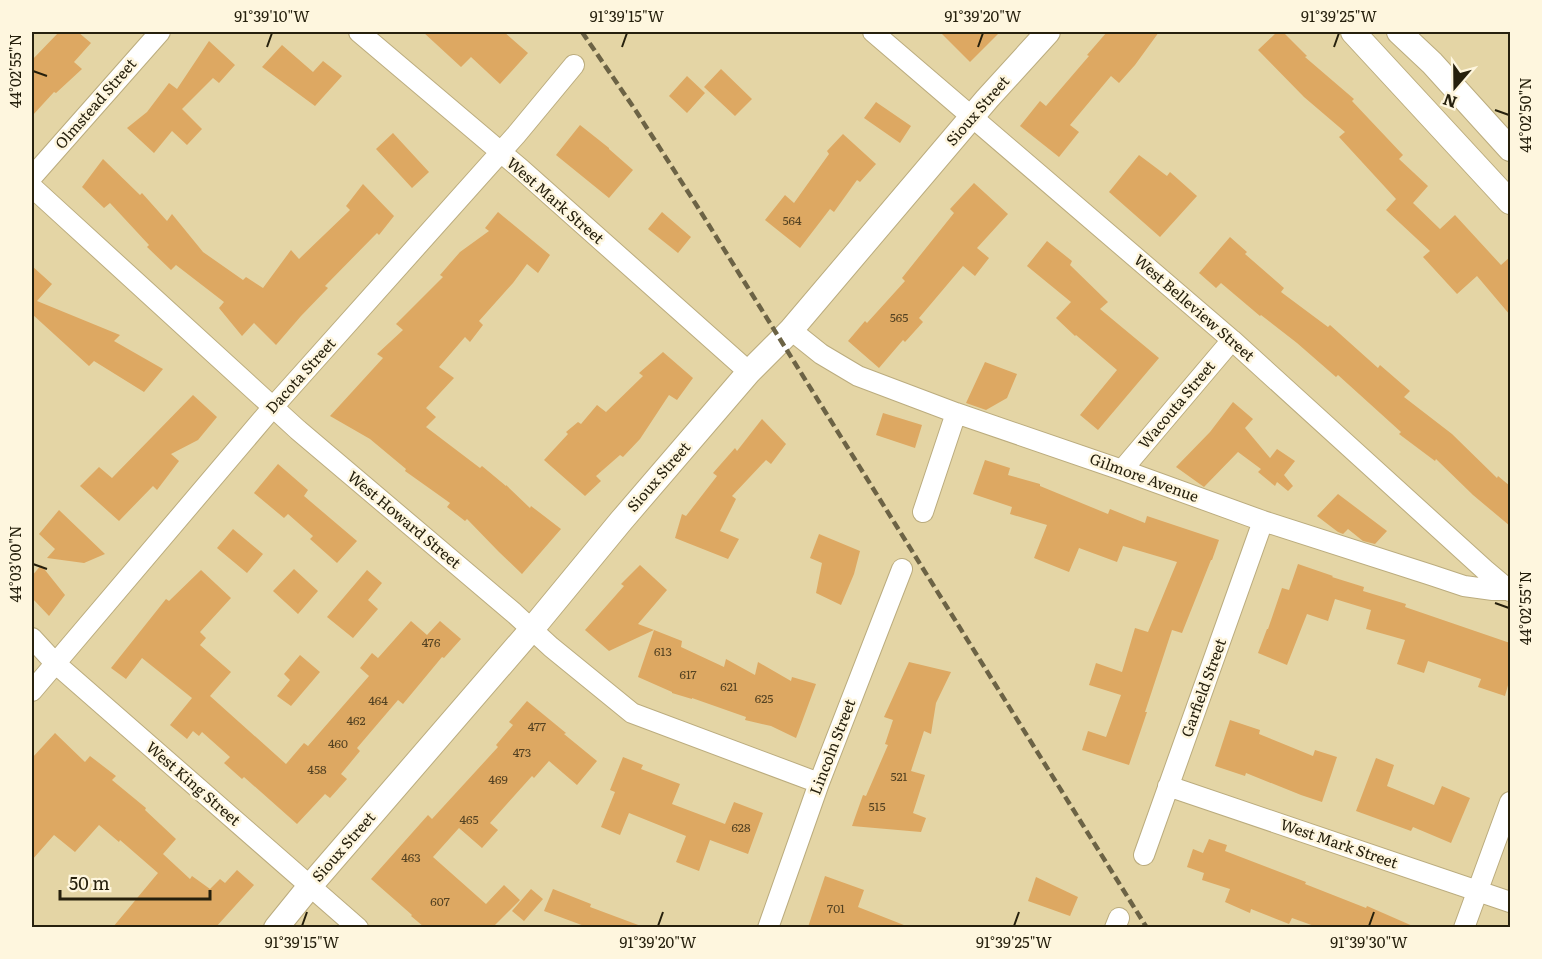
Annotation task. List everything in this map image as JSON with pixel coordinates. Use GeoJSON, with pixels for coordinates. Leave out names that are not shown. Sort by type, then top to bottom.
{"type":"FeatureCollection","features":[{"type":"Feature","properties":{"kind":"street","name":"Olmstead Street"},"geometry":{"type":"LineString","coordinates":[[32,177],[160,32]]}},
{"type":"Feature","properties":{"kind":"street","name":"West Mark Street"},"geometry":{"type":"LineString","coordinates":[[359,32],[501,153],[749,372]]}},
{"type":"Feature","properties":{"kind":"street","name":"West Belleview Street"},"geometry":{"type":"LineString","coordinates":[[873,32],[1232,340],[1447,536],[1510,590]]}},
{"type":"Feature","properties":{"kind":"street","name":"Sioux Street"},"geometry":{"type":"LineString","coordinates":[[276,927],[532,629],[621,520],[749,372],[791,330],[972,117],[1048,32]]}},
{"type":"Feature","properties":{"kind":"street"},"geometry":{"type":"LineString","coordinates":[[1353,32],[1510,202]]}},
{"type":"Feature","properties":{"kind":"street"},"geometry":{"type":"LineString","coordinates":[[1399,32],[1432,63],[1510,148]]}},
{"type":"Feature","properties":{"kind":"street","name":"Dacota Street"},"geometry":{"type":"LineString","coordinates":[[32,691],[273,406],[501,153],[574,65]]}},
{"type":"Feature","properties":{"kind":"street","name":"West Howard Street"},"geometry":{"type":"LineString","coordinates":[[32,187],[298,430],[551,647],[632,713],[819,783]]}},
{"type":"Feature","properties":{"kind":"street","name":"Gilmore Avenue"},"geometry":{"type":"LineString","coordinates":[[791,330],[821,354],[858,376],[956,413],[1263,521],[1464,586],[1510,590]]}},
{"type":"Feature","properties":{"kind":"street","name":"Wacouta Street"},"geometry":{"type":"LineString","coordinates":[[1122,470],[1232,340]]}},
{"type":"Feature","properties":{"kind":"street"},"geometry":{"type":"LineString","coordinates":[[923,512],[956,413]]}},
{"type":"Feature","properties":{"kind":"street","name":"Garfield Street"},"geometry":{"type":"LineString","coordinates":[[1144,855],[1263,521]]}},
{"type":"Feature","properties":{"kind":"street","name":"Lincoln Street"},"geometry":{"type":"LineString","coordinates":[[768,927],[819,783],[902,568]]}},
{"type":"Feature","properties":{"kind":"street","name":"West King Street"},"geometry":{"type":"LineString","coordinates":[[32,638],[55,663],[358,927]]}},
{"type":"Feature","properties":{"kind":"street","name":"West Mark Street"},"geometry":{"type":"LineString","coordinates":[[1168,786],[1510,902]]}},
{"type":"Feature","properties":{"kind":"street"},"geometry":{"type":"LineString","coordinates":[[1464,927],[1510,802]]}},
{"type":"Feature","properties":{"kind":"building"},"geometry":{"type":"Polygon","coordinates":[[[59,32],[78,32],[91,43],[74,62],[82,69],[56,93],[54,92],[32,116],[32,60],[59,32]]]}},
{"type":"Feature","properties":{"kind":"building"},"geometry":{"type":"Polygon","coordinates":[[[423,32],[504,32],[528,53],[500,84],[471,57],[461,67],[423,32]]]}},
{"type":"Feature","properties":{"kind":"building"},"geometry":{"type":"Polygon","coordinates":[[[940,32],[1000,32],[970,62],[940,32]]]}},
{"type":"Feature","properties":{"kind":"building"},"geometry":{"type":"Polygon","coordinates":[[[1107,32],[1159,32],[1119,83],[1111,76],[1070,125],[1079,132],[1059,157],[1020,126],[1040,101],[1046,106],[1107,32]]]}},
{"type":"Feature","properties":{"kind":"building"},"geometry":{"type":"Polygon","coordinates":[[[1277,32],[1283,32],[1307,56],[1305,57],[1354,99],[1352,101],[1403,155],[1399,159],[1428,186],[1413,203],[1440,229],[1455,215],[1501,265],[1510,257],[1510,315],[1477,276],[1457,294],[1423,257],[1430,251],[1386,210],[1396,199],[1339,137],[1345,132],[1304,97],[1258,50],[1277,32]]]}},
{"type":"Feature","properties":{"kind":"building"},"geometry":{"type":"Polygon","coordinates":[[[209,41],[235,65],[219,83],[213,78],[182,109],[202,129],[187,145],[172,131],[154,153],[127,128],[147,112],[169,83],[177,89],[209,41]]]}},
{"type":"Feature","properties":{"kind":"building"},"geometry":{"type":"Polygon","coordinates":[[[282,45],[313,72],[323,61],[342,76],[315,106],[262,67],[282,45]]]}},
{"type":"Feature","properties":{"kind":"building"},"geometry":{"type":"Polygon","coordinates":[[[721,69],[752,99],[735,116],[704,87],[721,69]]]}},
{"type":"Feature","properties":{"kind":"building"},"geometry":{"type":"Polygon","coordinates":[[[687,76],[705,93],[687,113],[669,96],[687,76]]]}},
{"type":"Feature","properties":{"kind":"building"},"geometry":{"type":"Polygon","coordinates":[[[876,102],[911,126],[900,143],[864,118],[876,102]]]}},
{"type":"Feature","properties":{"kind":"building"},"geometry":{"type":"Polygon","coordinates":[[[580,125],[633,170],[609,198],[556,155],[580,125]]]}},
{"type":"Feature","properties":{"kind":"building"},"geometry":{"type":"Polygon","coordinates":[[[393,133],[429,172],[412,188],[376,149],[393,133]]]}},
{"type":"Feature","properties":{"kind":"building"},"geometry":{"type":"Polygon","coordinates":[[[843,134],[876,164],[860,182],[857,180],[834,212],[830,209],[800,248],[765,220],[785,195],[794,203],[829,154],[827,151],[843,134]]]}},
{"type":"Feature","properties":{"kind":"building"},"geometry":{"type":"Polygon","coordinates":[[[1139,155],[1167,176],[1170,172],[1197,196],[1160,237],[1109,192],[1139,155]]]}},
{"type":"Feature","properties":{"kind":"building"},"geometry":{"type":"Polygon","coordinates":[[[103,159],[140,195],[142,193],[167,221],[172,214],[203,252],[243,280],[246,277],[263,288],[291,250],[299,259],[350,210],[346,206],[363,184],[394,216],[379,235],[377,233],[325,286],[328,288],[276,345],[254,323],[242,336],[219,308],[224,302],[176,265],[171,270],[147,247],[149,245],[110,203],[104,208],[82,187],[103,159]]]}},
{"type":"Feature","properties":{"kind":"building"},"geometry":{"type":"Polygon","coordinates":[[[974,183],[1008,214],[977,248],[989,258],[975,276],[963,266],[919,318],[923,322],[905,342],[903,340],[879,368],[848,341],[905,281],[902,278],[954,213],[950,209],[974,183]]]}},
{"type":"Feature","properties":{"kind":"building"},"geometry":{"type":"Polygon","coordinates":[[[498,212],[550,255],[538,273],[527,264],[479,321],[483,325],[470,342],[465,337],[439,367],[454,378],[426,408],[436,417],[426,427],[480,468],[482,466],[530,508],[531,506],[561,529],[522,574],[467,519],[465,521],[447,507],[450,503],[405,471],[406,469],[370,439],[330,416],[383,358],[377,354],[403,330],[396,324],[443,277],[440,275],[460,252],[489,231],[485,228],[498,212]]]}},
{"type":"Feature","properties":{"kind":"building"},"geometry":{"type":"Polygon","coordinates":[[[662,212],[691,237],[678,253],[648,229],[662,212]]]}},
{"type":"Feature","properties":{"kind":"building"},"geometry":{"type":"Polygon","coordinates":[[[1230,237],[1247,252],[1245,254],[1284,288],[1281,292],[1328,327],[1330,325],[1378,368],[1380,365],[1410,391],[1404,397],[1452,434],[1497,478],[1498,476],[1510,486],[1510,526],[1473,495],[1436,459],[1435,461],[1399,434],[1401,432],[1338,375],[1336,377],[1221,283],[1216,288],[1199,273],[1230,237]]]}},
{"type":"Feature","properties":{"kind":"building"},"geometry":{"type":"Polygon","coordinates":[[[1047,241],[1072,261],[1070,265],[1108,302],[1100,309],[1159,358],[1098,430],[1080,415],[1117,370],[1056,318],[1071,302],[1027,266],[1047,241]]]}},
{"type":"Feature","properties":{"kind":"building"},"geometry":{"type":"Polygon","coordinates":[[[32,266],[52,284],[37,301],[120,335],[114,341],[163,369],[144,392],[94,361],[89,366],[32,314],[32,266]]]}},
{"type":"Feature","properties":{"kind":"building"},"geometry":{"type":"Polygon","coordinates":[[[663,352],[693,378],[677,400],[669,395],[640,439],[623,457],[620,455],[596,476],[601,481],[585,496],[544,460],[568,434],[566,432],[578,422],[581,424],[597,405],[606,412],[643,376],[639,373],[663,352]]]}},
{"type":"Feature","properties":{"kind":"building"},"geometry":{"type":"Polygon","coordinates":[[[985,362],[1017,374],[1007,398],[986,410],[966,403],[985,362]]]}},
{"type":"Feature","properties":{"kind":"building"},"geometry":{"type":"Polygon","coordinates":[[[193,395],[217,417],[198,440],[171,454],[179,461],[157,490],[153,486],[119,521],[80,486],[99,467],[112,478],[193,395]]]}},
{"type":"Feature","properties":{"kind":"building"},"geometry":{"type":"Polygon","coordinates":[[[1233,402],[1253,419],[1245,428],[1270,458],[1277,449],[1295,461],[1284,475],[1293,486],[1288,491],[1277,482],[1275,486],[1258,472],[1261,469],[1238,452],[1204,487],[1176,467],[1210,432],[1233,402]]]}},
{"type":"Feature","properties":{"kind":"building"},"geometry":{"type":"Polygon","coordinates":[[[883,413],[922,425],[915,448],[876,435],[883,413]]]}},
{"type":"Feature","properties":{"kind":"building"},"geometry":{"type":"Polygon","coordinates":[[[762,419],[786,444],[771,464],[766,460],[732,496],[736,499],[720,531],[739,539],[728,559],[675,538],[682,514],[686,516],[717,476],[713,473],[735,448],[737,451],[762,419]]]}},
{"type":"Feature","properties":{"kind":"building"},"geometry":{"type":"Polygon","coordinates":[[[985,460],[1010,468],[1008,475],[1040,484],[1040,486],[1108,514],[1110,509],[1145,523],[1147,516],[1219,540],[1182,633],[1172,630],[1129,765],[1082,750],[1088,731],[1106,737],[1121,695],[1089,685],[1096,663],[1122,672],[1135,628],[1148,632],[1177,562],[1123,546],[1117,562],[1079,548],[1069,572],[1034,558],[1047,525],[1010,514],[1012,507],[973,494],[985,460]]]}},
{"type":"Feature","properties":{"kind":"building"},"geometry":{"type":"Polygon","coordinates":[[[278,464],[308,490],[304,496],[357,541],[337,563],[310,539],[313,536],[288,514],[284,518],[254,493],[278,464]]]}},
{"type":"Feature","properties":{"kind":"building"},"geometry":{"type":"Polygon","coordinates":[[[1338,494],[1387,531],[1375,544],[1363,541],[1348,529],[1343,534],[1338,532],[1317,516],[1338,494]]]}},
{"type":"Feature","properties":{"kind":"building"},"geometry":{"type":"Polygon","coordinates":[[[59,510],[105,554],[84,563],[47,558],[55,549],[39,534],[59,510]]]}},
{"type":"Feature","properties":{"kind":"building"},"geometry":{"type":"Polygon","coordinates":[[[233,529],[263,554],[247,573],[217,548],[233,529]]]}},
{"type":"Feature","properties":{"kind":"building"},"geometry":{"type":"Polygon","coordinates":[[[819,534],[860,551],[854,574],[841,605],[816,593],[822,563],[810,558],[819,534]]]}},
{"type":"Feature","properties":{"kind":"building"},"geometry":{"type":"Polygon","coordinates":[[[1298,564],[1364,587],[1363,591],[1406,604],[1405,607],[1510,643],[1510,678],[1505,696],[1478,687],[1481,679],[1428,661],[1424,673],[1397,664],[1405,640],[1366,629],[1371,610],[1335,599],[1328,621],[1307,614],[1287,665],[1258,653],[1282,588],[1289,590],[1298,564]]]}},
{"type":"Feature","properties":{"kind":"building"},"geometry":{"type":"Polygon","coordinates":[[[41,565],[65,595],[49,616],[32,598],[32,576],[41,565]]]}},
{"type":"Feature","properties":{"kind":"building"},"geometry":{"type":"Polygon","coordinates":[[[640,565],[667,590],[638,624],[654,630],[609,651],[585,630],[624,586],[621,584],[640,565]]]}},
{"type":"Feature","properties":{"kind":"building"},"geometry":{"type":"Polygon","coordinates":[[[294,569],[318,591],[298,614],[273,591],[294,569]]]}},
{"type":"Feature","properties":{"kind":"building"},"geometry":{"type":"Polygon","coordinates":[[[201,570],[231,598],[200,632],[206,638],[200,645],[231,672],[210,696],[286,764],[304,743],[308,746],[369,676],[360,668],[372,653],[378,658],[411,621],[427,635],[440,621],[461,639],[444,658],[442,657],[403,704],[398,700],[357,748],[360,751],[341,774],[347,779],[330,798],[325,794],[297,824],[244,777],[242,779],[224,763],[230,757],[202,732],[199,736],[193,731],[187,739],[170,725],[192,698],[142,658],[126,679],[111,668],[166,599],[169,601],[201,570]]]}},
{"type":"Feature","properties":{"kind":"building"},"geometry":{"type":"Polygon","coordinates":[[[367,570],[382,583],[368,600],[378,609],[353,638],[327,617],[367,570]]]}},
{"type":"Feature","properties":{"kind":"building"},"geometry":{"type":"Polygon","coordinates":[[[654,630],[682,641],[681,647],[724,667],[726,659],[755,675],[758,662],[791,681],[792,677],[816,684],[796,738],[771,726],[745,720],[746,717],[672,693],[638,677],[654,630]]]}},
{"type":"Feature","properties":{"kind":"building"},"geometry":{"type":"Polygon","coordinates":[[[300,655],[320,672],[291,706],[277,696],[290,680],[284,674],[300,655]]]}},
{"type":"Feature","properties":{"kind":"building"},"geometry":{"type":"Polygon","coordinates":[[[909,662],[951,672],[936,703],[931,734],[924,731],[911,771],[925,775],[913,813],[926,818],[921,832],[852,826],[863,795],[866,796],[888,745],[885,744],[893,720],[884,717],[909,662]]]}},
{"type":"Feature","properties":{"kind":"building"},"geometry":{"type":"Polygon","coordinates":[[[527,701],[597,761],[577,785],[549,761],[534,778],[532,776],[490,823],[498,830],[482,848],[459,828],[433,857],[486,904],[504,885],[520,900],[493,927],[424,927],[371,879],[428,815],[432,819],[498,747],[496,745],[513,725],[509,722],[527,701]]]}},
{"type":"Feature","properties":{"kind":"building"},"geometry":{"type":"Polygon","coordinates":[[[1230,720],[1260,730],[1259,734],[1313,756],[1315,750],[1337,757],[1322,802],[1246,773],[1245,776],[1215,766],[1230,720]]]}},
{"type":"Feature","properties":{"kind":"building"},"geometry":{"type":"Polygon","coordinates":[[[55,733],[85,762],[90,756],[116,776],[112,780],[146,808],[145,810],[176,839],[163,854],[190,879],[192,876],[210,889],[220,879],[225,883],[237,870],[254,885],[216,927],[113,927],[158,873],[99,825],[75,852],[54,835],[32,860],[32,758],[55,733]]]}},
{"type":"Feature","properties":{"kind":"building"},"geometry":{"type":"Polygon","coordinates":[[[623,757],[643,765],[641,769],[680,784],[672,804],[725,824],[734,802],[763,813],[748,854],[710,840],[699,871],[676,862],[686,836],[629,813],[620,835],[601,827],[615,792],[610,790],[623,757]]]}},
{"type":"Feature","properties":{"kind":"building"},"geometry":{"type":"Polygon","coordinates":[[[1376,758],[1394,765],[1387,786],[1434,805],[1442,786],[1470,798],[1451,843],[1413,827],[1411,831],[1356,811],[1376,758]]]}},
{"type":"Feature","properties":{"kind":"building"},"geometry":{"type":"Polygon","coordinates":[[[1209,839],[1227,845],[1225,851],[1415,927],[1317,927],[1292,918],[1289,924],[1251,909],[1250,913],[1225,902],[1230,889],[1202,880],[1204,873],[1187,867],[1193,849],[1203,853],[1209,839]]]}},
{"type":"Feature","properties":{"kind":"building"},"geometry":{"type":"Polygon","coordinates":[[[825,876],[864,890],[858,907],[909,927],[808,927],[825,876]]]}},
{"type":"Feature","properties":{"kind":"building"},"geometry":{"type":"Polygon","coordinates":[[[1036,877],[1078,897],[1070,916],[1028,901],[1036,877]]]}},
{"type":"Feature","properties":{"kind":"building"},"geometry":{"type":"Polygon","coordinates":[[[531,889],[543,899],[524,921],[512,911],[531,889]]]}},
{"type":"Feature","properties":{"kind":"building"},"geometry":{"type":"Polygon","coordinates":[[[553,889],[591,904],[590,907],[641,927],[587,927],[544,911],[553,889]]]}},
{"type":"Feature","properties":{"kind":"railway"},"geometry":{"type":"LineString","coordinates":[[582,32],[697,206],[1147,928]]}}]}
